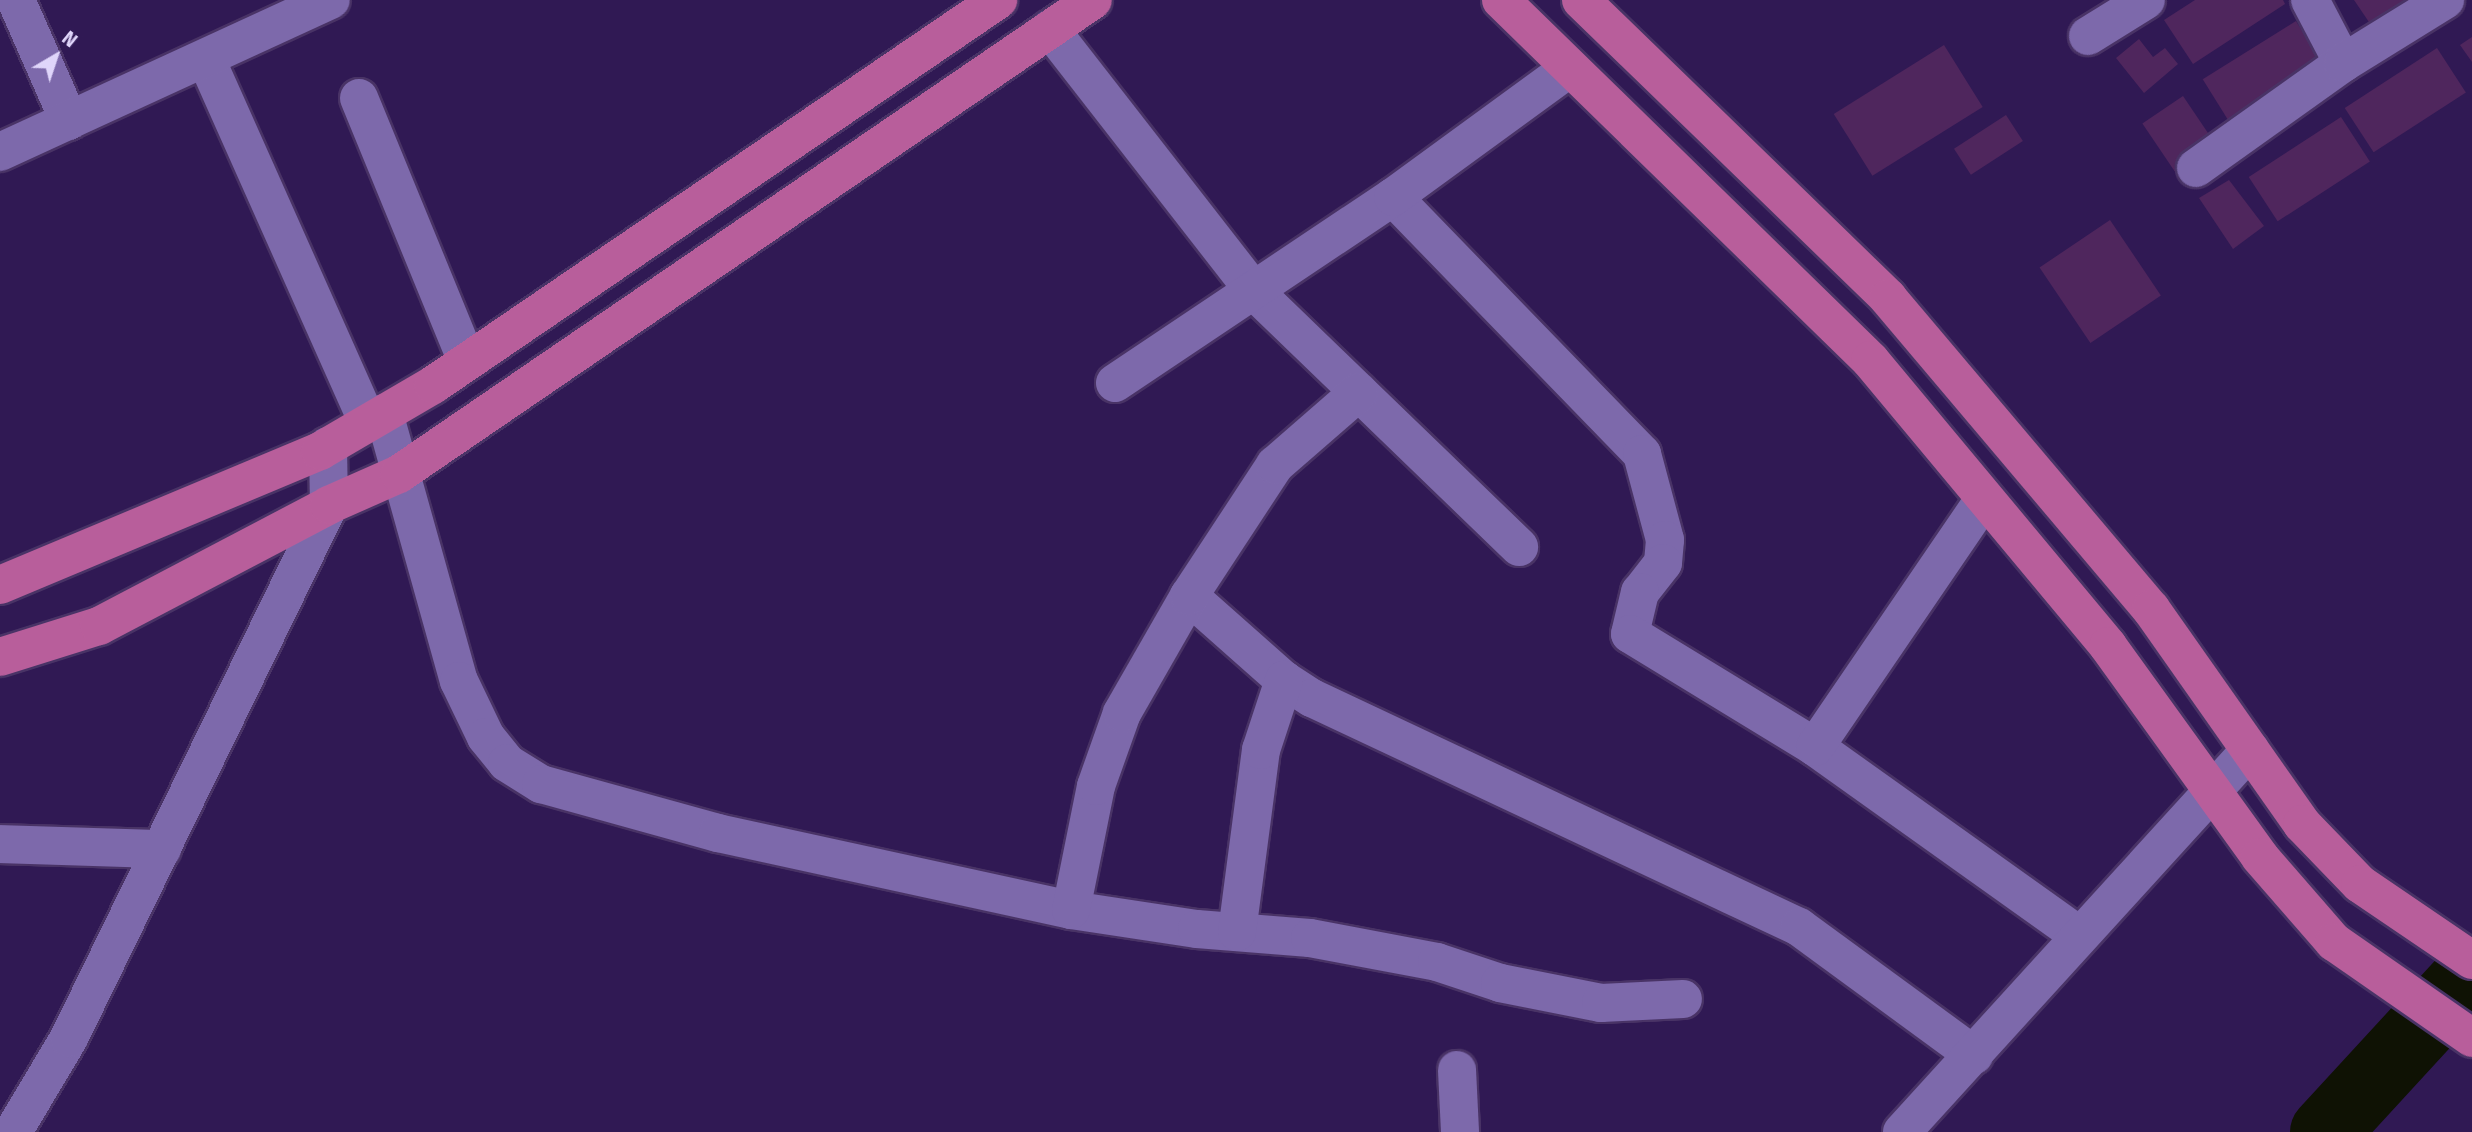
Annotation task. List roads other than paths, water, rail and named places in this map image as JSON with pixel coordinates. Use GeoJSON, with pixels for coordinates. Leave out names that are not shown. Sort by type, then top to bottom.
{"type":"FeatureCollection","features":[{"type":"Feature","properties":{"kind":"main road"},"geometry":{"type":"LineString","coordinates":[[0,585],[328,446],[376,418],[467,361],[998,0]]}},
{"type":"Feature","properties":{"kind":"main road"},"geometry":{"type":"LineString","coordinates":[[0,657],[99,626],[329,505],[399,474],[1093,0]]}},
{"type":"Feature","properties":{"kind":"main road"},"geometry":{"type":"LineString","coordinates":[[1501,0],[1870,360],[2108,646],[2212,793],[2334,942],[2472,1038]]}},
{"type":"Feature","properties":{"kind":"main road"},"geometry":{"type":"LineString","coordinates":[[1581,0],[1888,298],[2151,609],[2302,824],[2360,884],[2472,960]]}},
{"type":"Feature","properties":{"kind":"street"},"geometry":{"type":"LineString","coordinates":[[16,0],[69,121]]}},
{"type":"Feature","properties":{"kind":"street"},"geometry":{"type":"LineString","coordinates":[[0,152],[206,60],[331,0]]}},
{"type":"Feature","properties":{"kind":"street"},"geometry":{"type":"LineString","coordinates":[[2088,36],[2146,0]]}},
{"type":"Feature","properties":{"kind":"street"},"geometry":{"type":"LineString","coordinates":[[2310,0],[2343,63]]}},
{"type":"Feature","properties":{"kind":"street"},"geometry":{"type":"LineString","coordinates":[[2196,168],[2343,63],[2445,0]]}},
{"type":"Feature","properties":{"kind":"street"},"geometry":{"type":"LineString","coordinates":[[1050,29],[1254,290],[1519,547]]}},
{"type":"Feature","properties":{"kind":"street"},"geometry":{"type":"LineString","coordinates":[[206,60],[376,418],[399,474],[459,681],[486,737],[507,763],[541,784],[718,833],[1071,910],[1237,932],[1310,938],[1437,962],[1500,983],[1601,1003],[1683,999]]}},
{"type":"Feature","properties":{"kind":"street"},"geometry":{"type":"LineString","coordinates":[[1115,383],[1393,197],[1570,68]]}},
{"type":"Feature","properties":{"kind":"street"},"geometry":{"type":"LineString","coordinates":[[359,98],[467,361]]}},
{"type":"Feature","properties":{"kind":"street"},"geometry":{"type":"LineString","coordinates":[[1393,197],[1642,454],[1665,540],[1663,563],[1640,592],[1630,634],[1815,747],[2080,936]]}},
{"type":"Feature","properties":{"kind":"street"},"geometry":{"type":"LineString","coordinates":[[1071,910],[1109,748],[1122,713],[1189,596],[1275,465],[1359,392]]}},
{"type":"Feature","properties":{"kind":"street"},"geometry":{"type":"LineString","coordinates":[[13,1132],[69,1038],[329,505],[328,446]]}},
{"type":"Feature","properties":{"kind":"street"},"geometry":{"type":"LineString","coordinates":[[1815,747],[1985,498]]}},
{"type":"Feature","properties":{"kind":"street"},"geometry":{"type":"LineString","coordinates":[[1189,596],[1284,680],[1340,711],[1799,927],[1974,1055]]}},
{"type":"Feature","properties":{"kind":"street"},"geometry":{"type":"LineString","coordinates":[[1237,932],[1261,750],[1284,680]]}},
{"type":"Feature","properties":{"kind":"street"},"geometry":{"type":"LineString","coordinates":[[1902,1132],[2250,750]]}},
{"type":"Feature","properties":{"kind":"street"},"geometry":{"type":"LineString","coordinates":[[7,850],[162,849]]}},
{"type":"Feature","properties":{"kind":"street"},"geometry":{"type":"LineString","coordinates":[[1457,1070],[1460,1132]]}},
{"type":"Feature","properties":{"kind":"waterway"},"geometry":{"type":"LineString","coordinates":[[2325,1132],[2472,972]]}}]}
